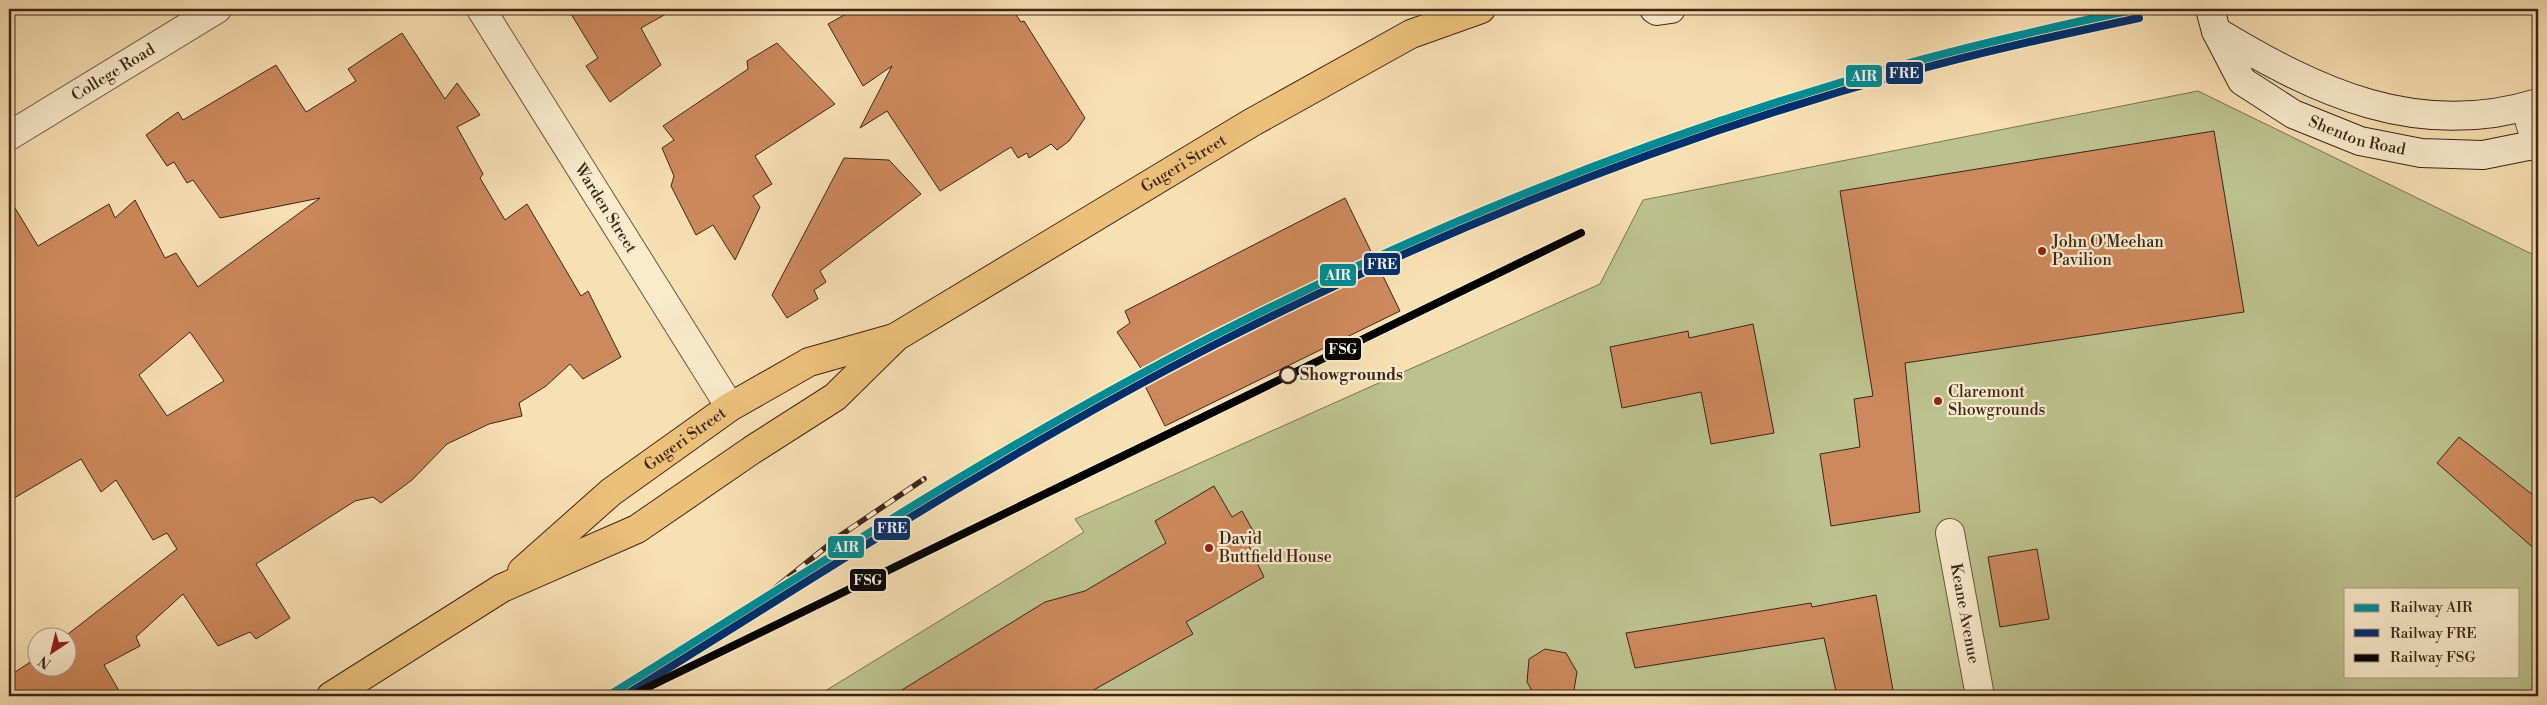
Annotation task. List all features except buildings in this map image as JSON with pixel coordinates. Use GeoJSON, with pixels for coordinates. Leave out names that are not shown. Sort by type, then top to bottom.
{"type":"FeatureCollection","features":[{"type":"Feature","properties":{"kind":"main road","name":"Gugeri Street"},"geometry":{"type":"LineString","coordinates":[[331,696],[502,588],[637,529],[752,450],[835,397],[896,337],[1251,123],[1410,34],[1481,9]]}},
{"type":"Feature","properties":{"kind":"main road","name":"Gugeri Street"},"geometry":{"type":"LineString","coordinates":[[502,588],[611,492],[730,407],[809,362],[896,337]]}},
{"type":"Feature","properties":{"kind":"street","name":"College Road"},"geometry":{"type":"LineString","coordinates":[[9,136],[218,9]]}},
{"type":"Feature","properties":{"kind":"street","name":"Warden Street"},"geometry":{"type":"LineString","coordinates":[[481,9],[730,407]]}},
{"type":"Feature","properties":{"kind":"street"},"geometry":{"type":"LineString","coordinates":[[1654,9],[1657,12],[1671,9]]}},
{"type":"Feature","properties":{"kind":"street","name":"Shenton Road"},"geometry":{"type":"LineString","coordinates":[[2213,20],[2309,83],[2372,106],[2426,115],[2477,115],[2532,105]]}},
{"type":"Feature","properties":{"kind":"street","name":"Shenton Road"},"geometry":{"type":"LineString","coordinates":[[2213,20],[2242,81],[2293,114],[2360,141],[2420,153],[2483,155],[2538,146]]}},
{"type":"Feature","properties":{"kind":"street"},"geometry":{"type":"LineString","coordinates":[[2532,105],[2538,146]]}},
{"type":"Feature","properties":{"kind":"street","name":"Keane Avenue"},"geometry":{"type":"LineString","coordinates":[[1950,533],[1980,696]]}},
{"type":"Feature","properties":{"kind":"green space","name":"Claremont Showgrounds"},"geometry":{"type":"Polygon","coordinates":[[[2198,91],[2538,257],[2538,696],[817,696],[1084,532],[1075,519],[1600,284],[1643,200],[2198,91]]]}},
{"type":"Feature","properties":{"kind":"railway"},"geometry":{"type":"LineString","coordinates":[[726,623],[774,589],[841,535],[924,479]]}},
{"type":"Feature","properties":{"kind":"rail line","name":"AIR"},"geometry":{"type":"LineString","coordinates":[[608,696],[832,556],[1058,420],[1213,336],[1379,256],[1548,184],[1722,120],[1898,66],[2017,36],[2137,9]]}},
{"type":"Feature","properties":{"kind":"rail line","name":"FRE"},"geometry":{"type":"LineString","coordinates":[[624,696],[916,514],[1064,426],[1216,344],[1382,264],[1552,192],[1725,128],[1931,66],[2139,18]]}},
{"type":"Feature","properties":{"kind":"rail line","name":"FSG"},"geometry":{"type":"LineString","coordinates":[[630,696],[1581,233]]}},
{"type":"Feature","properties":{"kind":"place","name":"John O'Meehan Pavilion"},"geometry":{"type":"Point","coordinates":[2042,251]}},
{"type":"Feature","properties":{"kind":"place","name":"Showgrounds"},"geometry":{"type":"Point","coordinates":[1288,375]}},
{"type":"Feature","properties":{"kind":"place","name":"Claremont Showgrounds"},"geometry":{"type":"Point","coordinates":[1938,401]}},
{"type":"Feature","properties":{"kind":"place","name":"David Buttfield House"},"geometry":{"type":"Point","coordinates":[1209,548]}}]}
